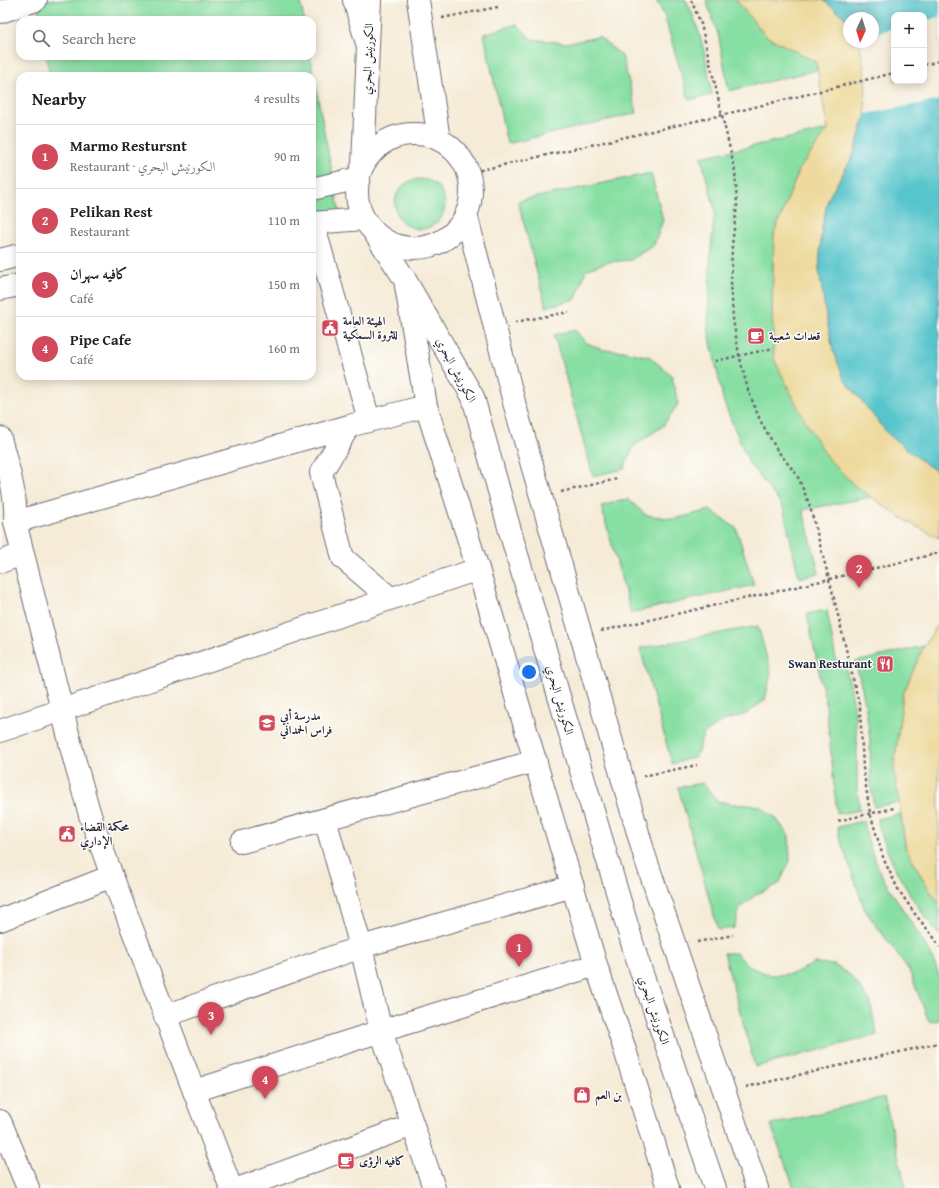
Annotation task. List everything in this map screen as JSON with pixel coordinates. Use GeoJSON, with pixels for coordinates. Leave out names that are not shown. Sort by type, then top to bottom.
{"type":"FeatureCollection","features":[{"type":"Feature","properties":{"kind":"street"},"geometry":{"type":"LineString","coordinates":[[0,12],[36,0]]}},
{"type":"Feature","properties":{"kind":"street"},"geometry":{"type":"LineString","coordinates":[[354,0],[368,49]]}},
{"type":"Feature","properties":{"kind":"street","name":"الكورنيش البحري"},"geometry":{"type":"LineString","coordinates":[[361,172],[370,0]]}},
{"type":"Feature","properties":{"kind":"street"},"geometry":{"type":"LineString","coordinates":[[418,0],[438,140]]}},
{"type":"Feature","properties":{"kind":"street"},"geometry":{"type":"LineString","coordinates":[[404,135],[422,135],[438,140],[451,148],[461,160],[468,173],[471,187],[470,201],[466,214],[459,226],[449,236],[437,244],[423,248],[409,248],[395,245],[382,239],[368,224],[359,205],[357,192],[361,172],[374,151],[388,141],[404,135]]}},
{"type":"Feature","properties":{"kind":"street"},"geometry":{"type":"LineString","coordinates":[[316,188],[361,172]]}},
{"type":"Feature","properties":{"kind":"street"},"geometry":{"type":"LineString","coordinates":[[466,214],[515,406],[645,857],[757,1188]]}},
{"type":"Feature","properties":{"kind":"street"},"geometry":{"type":"LineString","coordinates":[[316,223],[368,224]]}},
{"type":"Feature","properties":{"kind":"street","name":"الكورنيش البحري"},"geometry":{"type":"LineString","coordinates":[[368,224],[404,278],[473,397],[514,545],[636,959],[715,1188]]}},
{"type":"Feature","properties":{"kind":"street"},"geometry":{"type":"LineString","coordinates":[[316,236],[359,423]]}},
{"type":"Feature","properties":{"kind":"street"},"geometry":{"type":"LineString","coordinates":[[0,260],[16,256]]}},
{"type":"Feature","properties":{"kind":"street"},"geometry":{"type":"LineString","coordinates":[[404,278],[426,406],[478,568],[596,965],[624,1047],[668,1188]]}},
{"type":"Feature","properties":{"kind":"street"},"geometry":{"type":"LineString","coordinates":[[0,289],[16,286]]}},
{"type":"Feature","properties":{"kind":"street"},"geometry":{"type":"LineString","coordinates":[[15,522],[359,423],[426,406]]}},
{"type":"Feature","properties":{"kind":"street"},"geometry":{"type":"LineString","coordinates":[[359,423],[321,473],[343,558],[390,598]]}},
{"type":"Feature","properties":{"kind":"street"},"geometry":{"type":"LineString","coordinates":[[0,438],[14,495],[16,509],[15,522],[90,815],[231,1188]]}},
{"type":"Feature","properties":{"kind":"street"},"geometry":{"type":"LineString","coordinates":[[0,496],[7,512],[15,522]]}},
{"type":"Feature","properties":{"kind":"street"},"geometry":{"type":"LineString","coordinates":[[0,562],[23,554]]}},
{"type":"Feature","properties":{"kind":"street"},"geometry":{"type":"LineString","coordinates":[[0,731],[478,568]]}},
{"type":"Feature","properties":{"kind":"street"},"geometry":{"type":"LineString","coordinates":[[242,842],[536,761]]}},
{"type":"Feature","properties":{"kind":"street"},"geometry":{"type":"LineString","coordinates":[[325,819],[361,947],[381,1031],[434,1188]]}},
{"type":"Feature","properties":{"kind":"street"},"geometry":{"type":"LineString","coordinates":[[0,920],[112,876]]}},
{"type":"Feature","properties":{"kind":"street"},"geometry":{"type":"LineString","coordinates":[[166,1016],[361,947],[573,886]]}},
{"type":"Feature","properties":{"kind":"street"},"geometry":{"type":"LineString","coordinates":[[194,1091],[381,1031],[596,965]]}},
{"type":"Feature","properties":{"kind":"street"},"geometry":{"type":"LineString","coordinates":[[0,1121],[28,1188]]}},
{"type":"Feature","properties":{"kind":"street"},"geometry":{"type":"LineString","coordinates":[[240,1188],[413,1125]]}},
{"type":"Feature","properties":{"kind":"path"},"geometry":{"type":"LineString","coordinates":[[691,0],[701,24],[735,171],[737,205],[732,245],[733,319],[739,355],[748,390],[760,420],[777,450],[797,475],[809,503],[860,708],[863,768],[870,813],[884,860],[898,889],[915,914],[936,940],[939,947]]}},
{"type":"Feature","properties":{"kind":"path"},"geometry":{"type":"LineString","coordinates":[[422,23],[498,7]]}},
{"type":"Feature","properties":{"kind":"path"},"geometry":{"type":"LineString","coordinates":[[927,64],[939,61]]}},
{"type":"Feature","properties":{"kind":"path"},"geometry":{"type":"LineString","coordinates":[[468,173],[722,115],[891,74]]}},
{"type":"Feature","properties":{"kind":"path"},"geometry":{"type":"LineString","coordinates":[[495,325],[569,312]]}},
{"type":"Feature","properties":{"kind":"path"},"geometry":{"type":"LineString","coordinates":[[714,361],[774,348]]}},
{"type":"Feature","properties":{"kind":"path"},"geometry":{"type":"LineString","coordinates":[[541,496],[617,479]]}},
{"type":"Feature","properties":{"kind":"path"},"geometry":{"type":"LineString","coordinates":[[581,636],[939,553]]}},
{"type":"Feature","properties":{"kind":"path"},"geometry":{"type":"LineString","coordinates":[[623,780],[697,765]]}},
{"type":"Feature","properties":{"kind":"path"},"geometry":{"type":"LineString","coordinates":[[838,821],[894,808]]}},
{"type":"Feature","properties":{"kind":"path"},"geometry":{"type":"LineString","coordinates":[[675,947],[733,935]]}},
{"type":"Feature","properties":{"kind":"path"},"geometry":{"type":"LineString","coordinates":[[724,1092],[939,1043]]}},
{"type":"Feature","properties":{"kind":"green space"},"geometry":{"type":"Polygon","coordinates":[[[37,0],[300,0],[303,16],[39,16],[37,0]]]}},
{"type":"Feature","properties":{"kind":"green space"},"geometry":{"type":"Polygon","coordinates":[[[656,0],[686,0],[700,34],[712,95],[689,100],[664,15],[656,0]]]}},
{"type":"Feature","properties":{"kind":"green space"},"geometry":{"type":"Polygon","coordinates":[[[706,0],[736,0],[766,36],[816,62],[817,70],[729,91],[718,34],[706,0]]]}},
{"type":"Feature","properties":{"kind":"green space"},"geometry":{"type":"Polygon","coordinates":[[[517,24],[531,39],[566,43],[599,37],[622,56],[637,113],[507,144],[484,34],[517,24]]]}},
{"type":"Feature","properties":{"kind":"green space"},"geometry":{"type":"Polygon","coordinates":[[[47,60],[311,60],[313,72],[49,72],[47,60]]]}},
{"type":"Feature","properties":{"kind":"green space"},"geometry":{"type":"Polygon","coordinates":[[[316,88],[341,220],[316,223],[316,88]]]}},
{"type":"Feature","properties":{"kind":"green space"},"geometry":{"type":"Polygon","coordinates":[[[828,130],[800,168],[774,234],[772,306],[774,359],[855,486],[872,497],[803,510],[819,573],[799,578],[783,507],[749,463],[724,403],[708,328],[710,259],[715,210],[701,157],[828,130]]]}},
{"type":"Feature","properties":{"kind":"green space"},"geometry":{"type":"Polygon","coordinates":[[[651,173],[663,220],[654,245],[631,260],[607,262],[586,270],[576,299],[546,307],[518,201],[651,173]]]}},
{"type":"Feature","properties":{"kind":"green space"},"geometry":{"type":"Polygon","coordinates":[[[420,179],[434,183],[441,190],[445,204],[441,218],[434,225],[420,229],[406,225],[399,218],[395,204],[399,190],[406,183],[420,179]]]}},
{"type":"Feature","properties":{"kind":"green space"},"geometry":{"type":"Polygon","coordinates":[[[575,330],[585,342],[603,350],[623,351],[650,357],[672,376],[678,404],[663,426],[634,446],[624,469],[593,476],[554,335],[575,330]]]}},
{"type":"Feature","properties":{"kind":"green space"},"geometry":{"type":"Polygon","coordinates":[[[628,499],[646,515],[674,519],[710,510],[736,528],[754,585],[631,613],[601,506],[628,499]]]}},
{"type":"Feature","properties":{"kind":"green space"},"geometry":{"type":"Polygon","coordinates":[[[827,610],[837,666],[845,664],[851,689],[857,740],[857,788],[860,810],[837,814],[826,705],[807,614],[827,610]]]}},
{"type":"Feature","properties":{"kind":"green space"},"geometry":{"type":"Polygon","coordinates":[[[758,626],[771,673],[765,700],[746,714],[723,721],[703,735],[696,757],[672,764],[640,648],[758,626]]]}},
{"type":"Feature","properties":{"kind":"green space"},"geometry":{"type":"Polygon","coordinates":[[[924,646],[903,694],[894,769],[899,802],[874,807],[871,787],[870,741],[867,715],[855,662],[924,646]]]}},
{"type":"Feature","properties":{"kind":"green space"},"geometry":{"type":"Polygon","coordinates":[[[703,783],[717,801],[759,806],[775,817],[789,836],[790,861],[779,884],[757,894],[740,908],[734,928],[718,930],[678,787],[703,783]]]}},
{"type":"Feature","properties":{"kind":"green space"},"geometry":{"type":"Polygon","coordinates":[[[900,814],[906,849],[939,904],[939,935],[910,894],[887,851],[877,819],[900,814]]]}},
{"type":"Feature","properties":{"kind":"green space"},"geometry":{"type":"Polygon","coordinates":[[[863,821],[873,856],[884,880],[931,955],[939,975],[939,1020],[929,1022],[909,970],[865,910],[839,836],[838,827],[863,821]]]}},
{"type":"Feature","properties":{"kind":"green space"},"geometry":{"type":"Polygon","coordinates":[[[724,953],[736,953],[750,967],[770,975],[792,974],[815,963],[834,965],[850,975],[870,1001],[877,1035],[755,1067],[724,953]]]}},
{"type":"Feature","properties":{"kind":"green space"},"geometry":{"type":"Polygon","coordinates":[[[884,1097],[906,1188],[794,1188],[771,1125],[884,1097]]]}},
{"type":"Feature","properties":{"kind":"sand"},"geometry":{"type":"Polygon","coordinates":[[[736,0],[823,0],[843,16],[843,48],[861,48],[866,80],[866,114],[853,156],[828,199],[822,227],[819,270],[826,316],[833,350],[919,459],[939,473],[939,538],[908,522],[855,486],[827,457],[803,417],[774,359],[772,306],[774,234],[800,168],[828,130],[816,62],[766,36],[736,0]]]}},
{"type":"Feature","properties":{"kind":"sand"},"geometry":{"type":"Polygon","coordinates":[[[939,623],[939,904],[906,849],[894,769],[903,694],[924,646],[939,623]]]}},
{"type":"Feature","properties":{"kind":"water"},"geometry":{"type":"Polygon","coordinates":[[[823,0],[939,0],[939,473],[888,434],[844,379],[833,350],[826,316],[819,270],[822,227],[828,199],[853,156],[866,114],[866,80],[861,48],[879,48],[879,12],[843,12],[843,16],[823,0]]]}},
{"type":"Feature","properties":{"kind":"pier"},"geometry":{"type":"Polygon","coordinates":[[[939,17],[939,100],[866,114],[866,80],[861,48],[879,48],[879,32],[891,29],[891,84],[927,84],[927,20],[939,17]]]}},
{"type":"Feature","properties":{"kind":"place","name":"الهيئة العامة للثروة السمكية"},"geometry":{"type":"Point","coordinates":[330,328]}},
{"type":"Feature","properties":{"kind":"place","name":"قعدات شعبية"},"geometry":{"type":"Point","coordinates":[756,336]}},
{"type":"Feature","properties":{"kind":"place","name":"Pelikan Rest"},"geometry":{"type":"Point","coordinates":[859,588]}},
{"type":"Feature","properties":{"kind":"place","name":"Swan Resturant"},"geometry":{"type":"Point","coordinates":[885,664]}},
{"type":"Feature","properties":{"kind":"place","name":"مدرسة أبي فراس الحمداني"},"geometry":{"type":"Point","coordinates":[267,723]}},
{"type":"Feature","properties":{"kind":"place","name":"محكمة القضاء الإداري"},"geometry":{"type":"Point","coordinates":[67,834]}},
{"type":"Feature","properties":{"kind":"place","name":"Marmo Restursnt"},"geometry":{"type":"Point","coordinates":[519,967]}},
{"type":"Feature","properties":{"kind":"place","name":"كافيه سهران"},"geometry":{"type":"Point","coordinates":[211,1035]}},
{"type":"Feature","properties":{"kind":"place","name":"بن العم"},"geometry":{"type":"Point","coordinates":[582,1095]}},
{"type":"Feature","properties":{"kind":"place","name":"Pipe Cafe"},"geometry":{"type":"Point","coordinates":[265,1099]}},
{"type":"Feature","properties":{"kind":"place","name":"كافيه الرؤى"},"geometry":{"type":"Point","coordinates":[346,1161]}}]}
